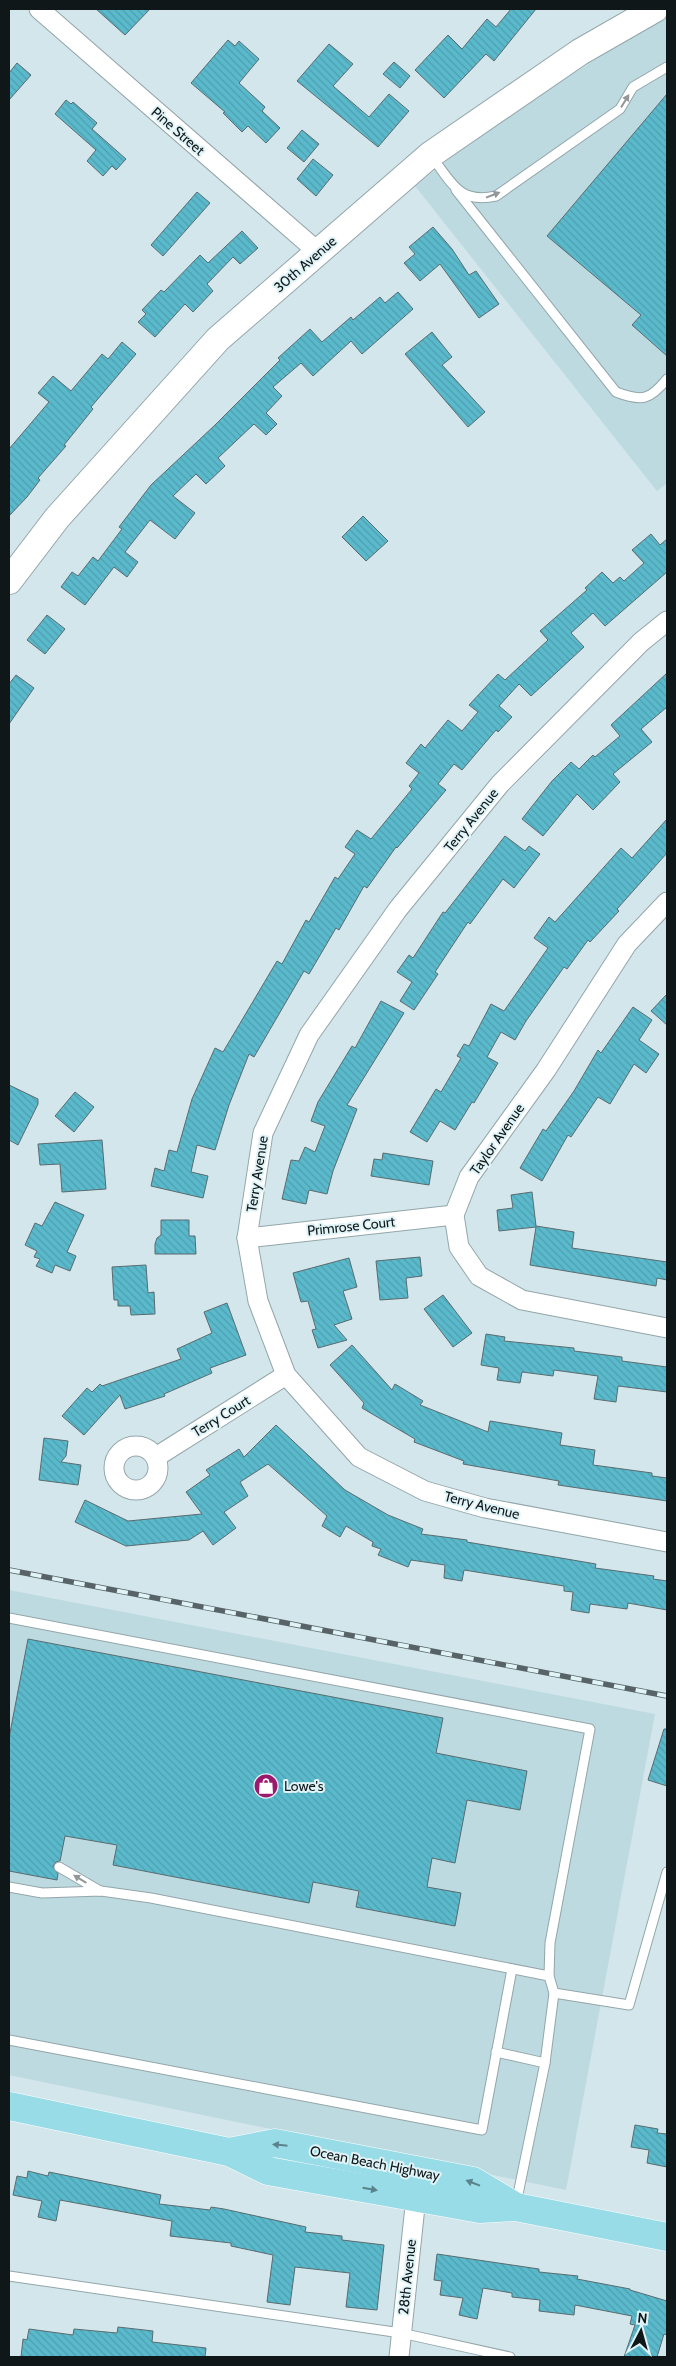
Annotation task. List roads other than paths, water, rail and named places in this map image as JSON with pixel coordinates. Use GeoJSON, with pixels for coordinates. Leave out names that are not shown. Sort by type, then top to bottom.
{"type":"FeatureCollection","features":[{"type":"Feature","properties":{"kind":"main road","name":"Ocean Beach Highway"},"geometry":{"type":"LineString","coordinates":[[9,2106],[229,2152],[268,2171],[480,2209],[516,2207],[667,2237]]}},
{"type":"Feature","properties":{"kind":"main road","name":"Ocean Beach Highway"},"geometry":{"type":"LineString","coordinates":[[229,2152],[276,2143],[473,2182],[516,2207]]}},
{"type":"Feature","properties":{"kind":"street","name":"Pine Street"},"geometry":{"type":"LineString","coordinates":[[39,9],[318,252]]}},
{"type":"Feature","properties":{"kind":"street","name":"30th Avenue"},"geometry":{"type":"LineString","coordinates":[[9,581],[57,518],[218,339],[430,155],[580,52],[655,9]]}},
{"type":"Feature","properties":{"kind":"street","name":"Terry Avenue"},"geometry":{"type":"LineString","coordinates":[[667,621],[641,642],[500,784],[398,910],[308,1035],[263,1132],[247,1238],[258,1301],[286,1375],[359,1457],[425,1491],[485,1508],[667,1542]]}},
{"type":"Feature","properties":{"kind":"street","name":"Taylor Avenue"},"geometry":{"type":"LineString","coordinates":[[454,1215],[469,1178],[546,1070],[626,944],[667,902]]}},
{"type":"Feature","properties":{"kind":"street","name":"Primrose Court"},"geometry":{"type":"LineString","coordinates":[[247,1238],[454,1215]]}},
{"type":"Feature","properties":{"kind":"street"},"geometry":{"type":"LineString","coordinates":[[454,1215],[459,1247],[479,1276],[522,1300],[667,1328]]}},
{"type":"Feature","properties":{"kind":"street","name":"Terry Court"},"geometry":{"type":"LineString","coordinates":[[156,1457],[286,1375]]}},
{"type":"Feature","properties":{"kind":"street","name":"28th Avenue"},"geometry":{"type":"LineString","coordinates":[[399,2357],[416,2197]]}},
{"type":"Feature","properties":{"kind":"lane"},"geometry":{"type":"LineString","coordinates":[[456,190],[469,198],[481,199],[496,196],[620,109],[634,87],[667,67]]}},
{"type":"Feature","properties":{"kind":"lane"},"geometry":{"type":"LineString","coordinates":[[430,155],[616,392],[630,398],[645,398],[656,393],[667,379]]}},
{"type":"Feature","properties":{"kind":"lane"},"geometry":{"type":"LineString","coordinates":[[9,1618],[590,1729],[550,1943],[549,1976],[554,1994],[545,2063],[516,2207]]}},
{"type":"Feature","properties":{"kind":"lane"},"geometry":{"type":"LineString","coordinates":[[59,1867],[101,1891]]}},
{"type":"Feature","properties":{"kind":"lane"},"geometry":{"type":"LineString","coordinates":[[554,1994],[630,2005],[667,1872]]}},
{"type":"Feature","properties":{"kind":"lane"},"geometry":{"type":"LineString","coordinates":[[9,1887],[42,1893],[101,1891],[152,1898],[549,1976]]}},
{"type":"Feature","properties":{"kind":"lane"},"geometry":{"type":"LineString","coordinates":[[9,2040],[482,2130],[512,1969]]}},
{"type":"Feature","properties":{"kind":"lane"},"geometry":{"type":"LineString","coordinates":[[496,2052],[545,2063]]}},
{"type":"Feature","properties":{"kind":"lane"},"geometry":{"type":"LineString","coordinates":[[9,2276],[401,2333],[510,2357]]}},
{"type":"Feature","properties":{"kind":"railway"},"geometry":{"type":"LineString","coordinates":[[9,1570],[667,1696]]}},
{"type":"Feature","properties":{"kind":"place","name":"Lowe's"},"geometry":{"type":"Point","coordinates":[266,1786]}}]}
